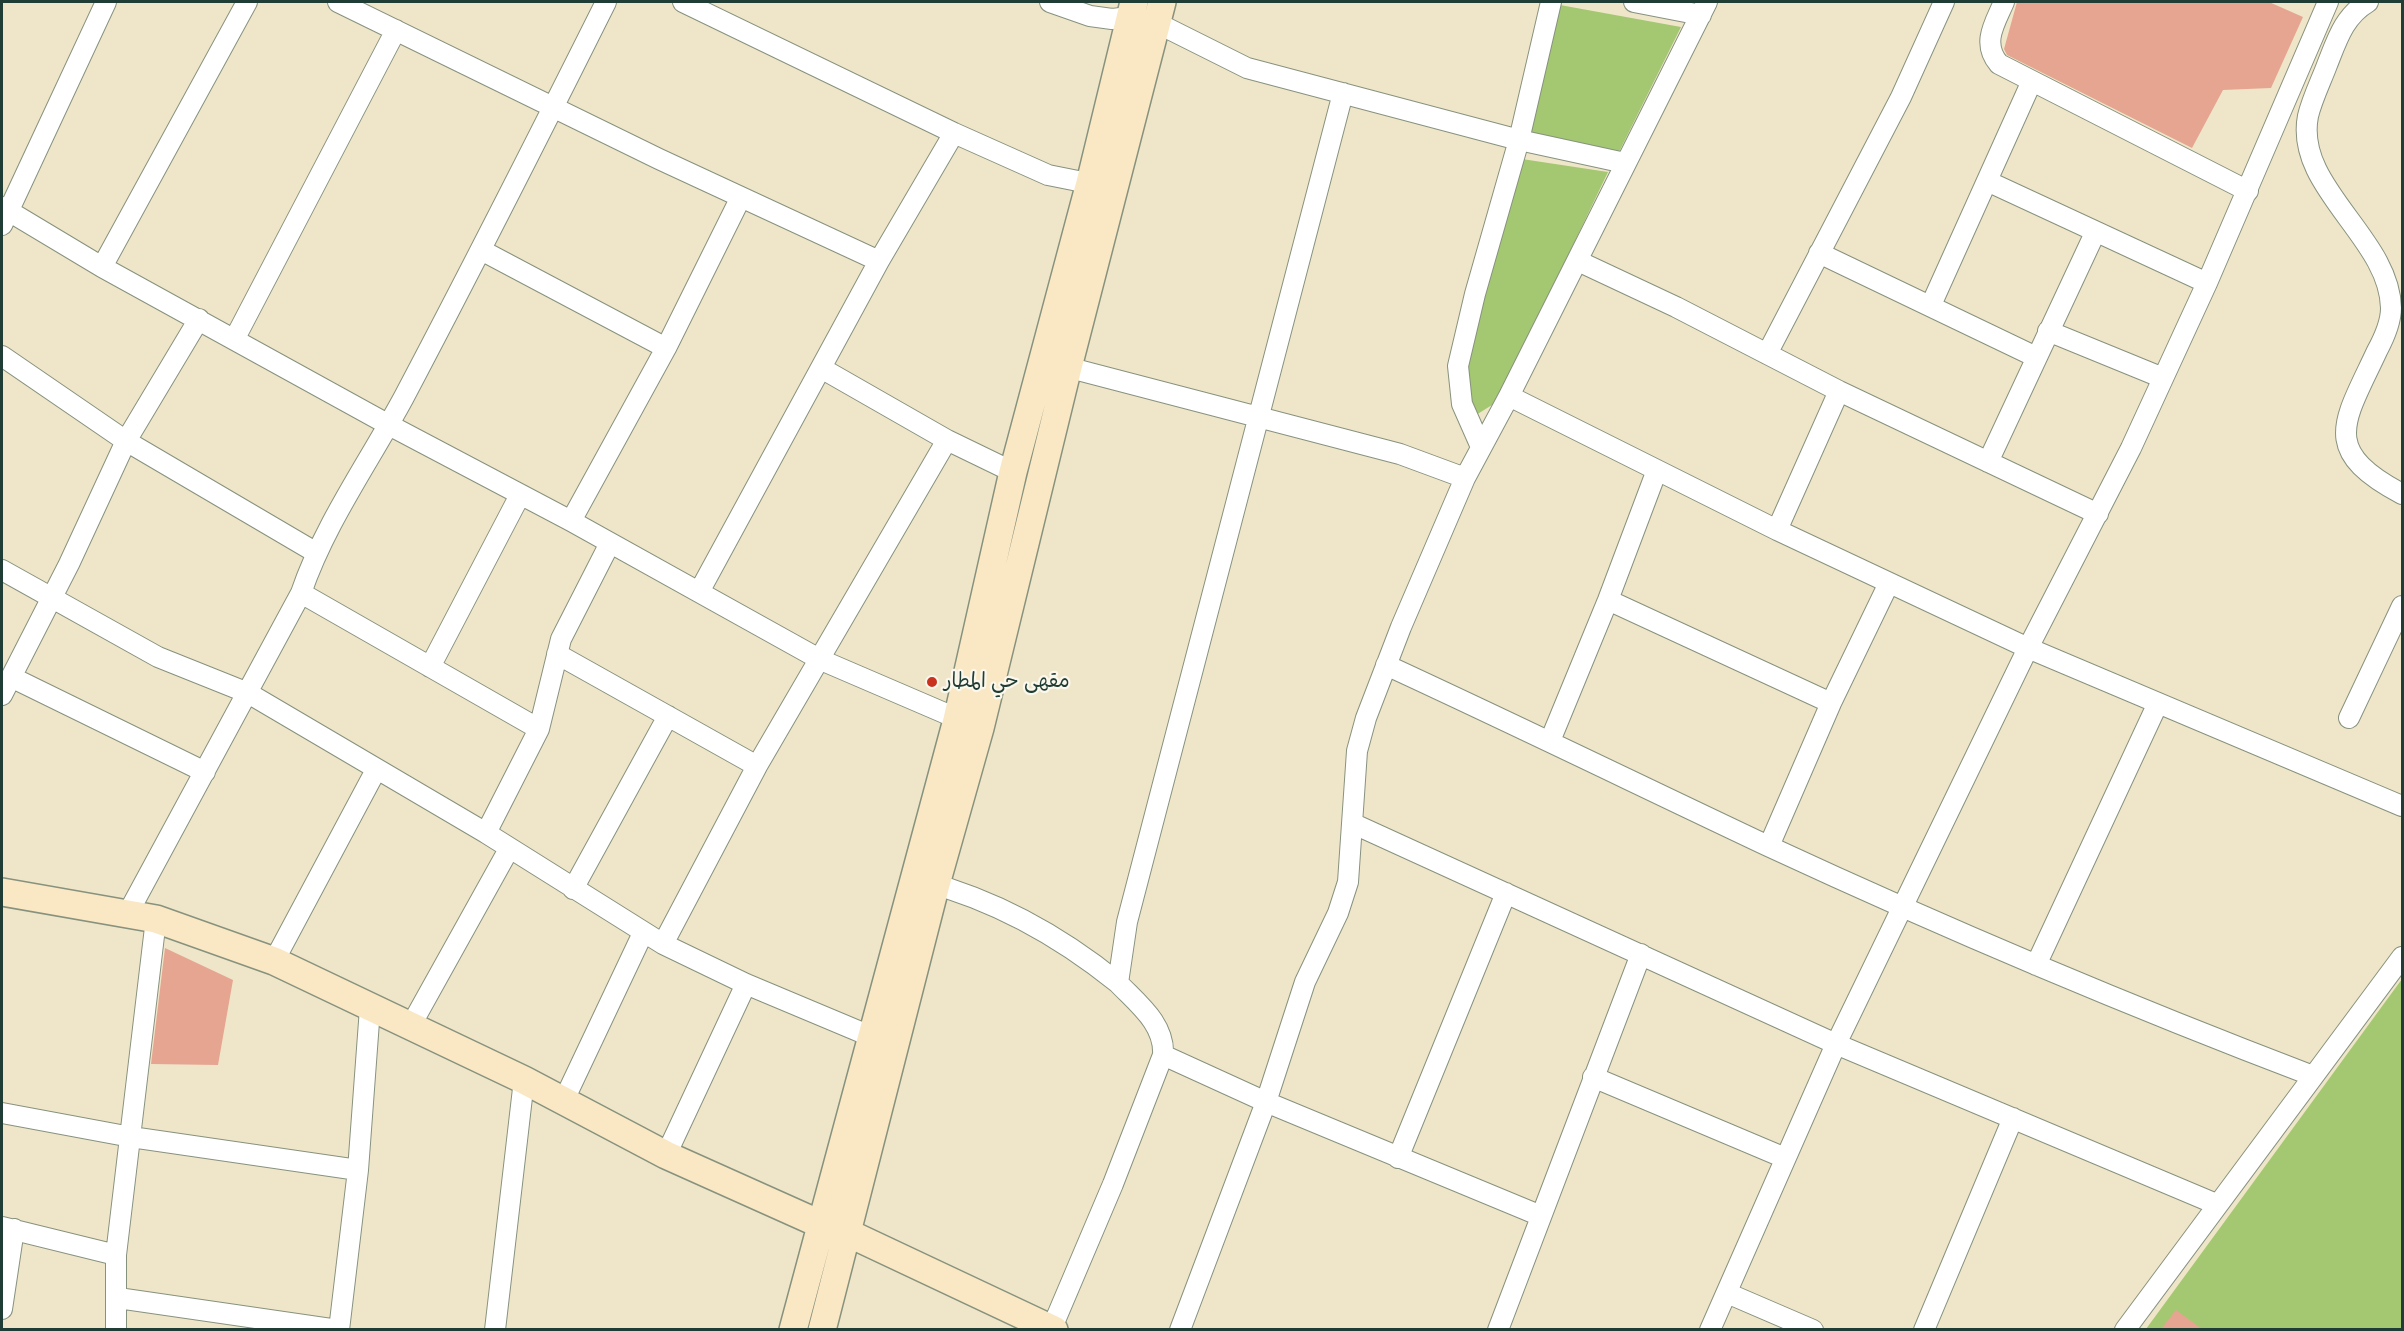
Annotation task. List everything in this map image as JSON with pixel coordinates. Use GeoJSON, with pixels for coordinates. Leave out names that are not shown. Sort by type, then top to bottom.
{"type":"FeatureCollection","features":[{"type":"Feature","properties":{"kind":"street"},"geometry":{"type":"LineString","coordinates":[[106,2],[4,214],[235,338],[389,425],[571,521],[821,660],[969,724]]}},
{"type":"Feature","properties":{"kind":"street"},"geometry":{"type":"LineString","coordinates":[[102,267],[247,2]]}},
{"type":"Feature","properties":{"kind":"street"},"geometry":{"type":"LineString","coordinates":[[338,2],[741,197],[879,261]]}},
{"type":"Feature","properties":{"kind":"street"},"geometry":{"type":"LineString","coordinates":[[128,913],[301,593],[315,552],[389,425],[482,250],[606,2]]}},
{"type":"Feature","properties":{"kind":"street"},"geometry":{"type":"LineString","coordinates":[[683,2],[954,133],[1048,175],[1102,186]]}},
{"type":"Feature","properties":{"kind":"street"},"geometry":{"type":"LineString","coordinates":[[1050,2],[1090,16],[1112,19],[1132,9],[1160,12],[1247,68],[1519,140],[1625,163]]}},
{"type":"Feature","properties":{"kind":"street"},"geometry":{"type":"LineString","coordinates":[[1481,447],[1462,404],[1458,366],[1469,314],[1519,140],[1551,2]]}},
{"type":"Feature","properties":{"kind":"street"},"geometry":{"type":"LineString","coordinates":[[1180,1329],[1266,1102],[1305,982],[1338,914],[1348,882],[1354,824],[1357,751],[1366,718],[1424,568],[1465,478],[1578,261],[1704,8],[1634,2]]}},
{"type":"Feature","properties":{"kind":"street"},"geometry":{"type":"LineString","coordinates":[[1767,354],[1901,97],[1944,2]]}},
{"type":"Feature","properties":{"kind":"street"},"geometry":{"type":"LineString","coordinates":[[2004,2],[1990,36],[1992,56],[2007,70],[2248,191]]}},
{"type":"Feature","properties":{"kind":"street"},"geometry":{"type":"LineString","coordinates":[[1710,1329],[1836,1044],[2028,648],[2098,514],[2163,378],[2248,191],[2325,2]]}},
{"type":"Feature","properties":{"kind":"street"},"geometry":{"type":"LineString","coordinates":[[2368,2],[2351,14],[2338,36],[2308,117],[2308,137],[2312,158],[2325,184],[2379,263],[2389,290],[2391,310],[2385,334],[2354,398],[2346,427],[2345,444],[2354,461],[2370,475],[2403,494]]}},
{"type":"Feature","properties":{"kind":"street"},"geometry":{"type":"LineString","coordinates":[[793,1329],[820,1224],[883,1038],[1068,368],[1132,9]]}},
{"type":"Feature","properties":{"kind":"street"},"geometry":{"type":"LineString","coordinates":[[969,724],[1013,472],[1041,360],[1160,12]]}},
{"type":"Feature","properties":{"kind":"street"},"geometry":{"type":"LineString","coordinates":[[235,338],[396,30]]}},
{"type":"Feature","properties":{"kind":"street"},"geometry":{"type":"LineString","coordinates":[[1931,305],[2031,83]]}},
{"type":"Feature","properties":{"kind":"street"},"geometry":{"type":"LineString","coordinates":[[1118,983],[1127,922],[1256,417],[1343,93]]}},
{"type":"Feature","properties":{"kind":"street"},"geometry":{"type":"LineString","coordinates":[[699,592],[879,261],[954,133]]}},
{"type":"Feature","properties":{"kind":"street"},"geometry":{"type":"LineString","coordinates":[[1987,182],[2207,283]]}},
{"type":"Feature","properties":{"kind":"street"},"geometry":{"type":"LineString","coordinates":[[571,521],[666,348],[741,197]]}},
{"type":"Feature","properties":{"kind":"street"},"geometry":{"type":"LineString","coordinates":[[1988,462],[2095,233]]}},
{"type":"Feature","properties":{"kind":"street"},"geometry":{"type":"LineString","coordinates":[[482,250],[666,348]]}},
{"type":"Feature","properties":{"kind":"street"},"geometry":{"type":"LineString","coordinates":[[1820,253],[2036,357]]}},
{"type":"Feature","properties":{"kind":"street"},"geometry":{"type":"LineString","coordinates":[[1578,261],[1839,391],[2098,514]]}},
{"type":"Feature","properties":{"kind":"street"},"geometry":{"type":"LineString","coordinates":[[2,694],[126,441],[199,319]]}},
{"type":"Feature","properties":{"kind":"street"},"geometry":{"type":"LineString","coordinates":[[2048,331],[2163,378]]}},
{"type":"Feature","properties":{"kind":"street"},"geometry":{"type":"LineString","coordinates":[[2,356],[126,441],[315,552]]}},
{"type":"Feature","properties":{"kind":"street"},"geometry":{"type":"LineString","coordinates":[[1041,360],[1400,454],[1465,478]]}},
{"type":"Feature","properties":{"kind":"street"},"geometry":{"type":"LineString","coordinates":[[821,368],[947,440],[1013,472]]}},
{"type":"Feature","properties":{"kind":"street"},"geometry":{"type":"LineString","coordinates":[[1778,530],[1839,391]]}},
{"type":"Feature","properties":{"kind":"street"},"geometry":{"type":"LineString","coordinates":[[1509,396],[1778,530],[2028,648],[2403,806]]}},
{"type":"Feature","properties":{"kind":"street"},"geometry":{"type":"LineString","coordinates":[[663,944],[758,766],[947,440]]}},
{"type":"Feature","properties":{"kind":"street"},"geometry":{"type":"LineString","coordinates":[[1550,741],[1608,600],[1657,470]]}},
{"type":"Feature","properties":{"kind":"street"},"geometry":{"type":"LineString","coordinates":[[430,668],[520,495]]}},
{"type":"Feature","properties":{"kind":"street"},"geometry":{"type":"LineString","coordinates":[[486,833],[539,729],[557,654],[568,624],[610,543]]}},
{"type":"Feature","properties":{"kind":"street"},"geometry":{"type":"LineString","coordinates":[[2,570],[158,657],[248,693],[486,833],[663,944],[746,984],[883,1038]]}},
{"type":"Feature","properties":{"kind":"street"},"geometry":{"type":"LineString","coordinates":[[1769,846],[1832,703],[1889,583]]}},
{"type":"Feature","properties":{"kind":"street"},"geometry":{"type":"LineString","coordinates":[[301,593],[539,729]]}},
{"type":"Feature","properties":{"kind":"street"},"geometry":{"type":"LineString","coordinates":[[1608,600],[1832,703]]}},
{"type":"Feature","properties":{"kind":"street"},"geometry":{"type":"LineString","coordinates":[[2349,718],[2403,606]]}},
{"type":"Feature","properties":{"kind":"street"},"geometry":{"type":"LineString","coordinates":[[557,654],[758,766]]}},
{"type":"Feature","properties":{"kind":"street"},"geometry":{"type":"LineString","coordinates":[[1386,665],[1769,846],[2036,965],[2180,1025],[2313,1076]]}},
{"type":"Feature","properties":{"kind":"street"},"geometry":{"type":"LineString","coordinates":[[11,676],[205,772]]}},
{"type":"Feature","properties":{"kind":"street"},"geometry":{"type":"LineString","coordinates":[[2036,965],[2158,703]]}},
{"type":"Feature","properties":{"kind":"street"},"geometry":{"type":"LineString","coordinates":[[573,889],[668,716]]}},
{"type":"Feature","properties":{"kind":"street"},"geometry":{"type":"LineString","coordinates":[[274,961],[376,770]]}},
{"type":"Feature","properties":{"kind":"street"},"geometry":{"type":"LineString","coordinates":[[1354,824],[1836,1044],[2216,1204]]}},
{"type":"Feature","properties":{"kind":"street"},"geometry":{"type":"LineString","coordinates":[[410,1027],[509,849]]}},
{"type":"Feature","properties":{"kind":"street"},"geometry":{"type":"LineString","coordinates":[[2,892],[156,919],[274,961],[524,1080],[666,1155],[820,1224],[848,1233],[1052,1329],[1113,1184],[1163,1055],[1164,1042],[1154,1021],[1118,983],[1065,942],[983,899],[926,881]]}},
{"type":"Feature","properties":{"kind":"street"},"geometry":{"type":"LineString","coordinates":[[1398,1158],[1506,893]]}},
{"type":"Feature","properties":{"kind":"street"},"geometry":{"type":"LineString","coordinates":[[116,1329],[118,1298],[116,1255],[156,919]]}},
{"type":"Feature","properties":{"kind":"street"},"geometry":{"type":"LineString","coordinates":[[564,1100],[644,933]]}},
{"type":"Feature","properties":{"kind":"street"},"geometry":{"type":"LineString","coordinates":[[1498,1329],[1641,954]]}},
{"type":"Feature","properties":{"kind":"street"},"geometry":{"type":"LineString","coordinates":[[2125,1329],[2216,1204],[2403,957]]}},
{"type":"Feature","properties":{"kind":"street"},"geometry":{"type":"LineString","coordinates":[[666,1155],[746,984]]}},
{"type":"Feature","properties":{"kind":"street"},"geometry":{"type":"LineString","coordinates":[[118,1298],[338,1329],[358,1170],[370,1008]]}},
{"type":"Feature","properties":{"kind":"street"},"geometry":{"type":"LineString","coordinates":[[822,1329],[848,1233],[883,1038]]}},
{"type":"Feature","properties":{"kind":"street"},"geometry":{"type":"LineString","coordinates":[[1163,1055],[1266,1102],[1541,1216]]}},
{"type":"Feature","properties":{"kind":"street"},"geometry":{"type":"LineString","coordinates":[[1593,1077],[1785,1158]]}},
{"type":"Feature","properties":{"kind":"street"},"geometry":{"type":"LineString","coordinates":[[495,1329],[524,1080]]}},
{"type":"Feature","properties":{"kind":"street"},"geometry":{"type":"LineString","coordinates":[[2,1113],[131,1137],[358,1170]]}},
{"type":"Feature","properties":{"kind":"street"},"geometry":{"type":"LineString","coordinates":[[1924,1329],[2013,1118]]}},
{"type":"Feature","properties":{"kind":"street"},"geometry":{"type":"LineString","coordinates":[[2,1309],[8,1228],[116,1255]]}},
{"type":"Feature","properties":{"kind":"street"},"geometry":{"type":"LineString","coordinates":[[1727,1293],[1813,1329]]}},
{"type":"Feature","properties":{"kind":"green space"},"geometry":{"type":"Polygon","coordinates":[[[1560,5],[1681,27],[1617,156],[1525,135],[1560,5]]]}},
{"type":"Feature","properties":{"kind":"green space"},"geometry":{"type":"Polygon","coordinates":[[[1522,159],[1608,172],[1505,387],[1492,405],[1476,415],[1465,392],[1468,357],[1522,159]]]}},
{"type":"Feature","properties":{"kind":"green space"},"geometry":{"type":"Polygon","coordinates":[[[2402,979],[2402,1329],[2146,1329],[2402,979]]]}},
{"type":"Feature","properties":{"kind":"building"},"geometry":{"type":"Polygon","coordinates":[[[2017,2],[2269,2],[2303,17],[2271,88],[2223,90],[2192,148],[2007,55],[2004,49],[2017,2]]]}},
{"type":"Feature","properties":{"kind":"building"},"geometry":{"type":"Polygon","coordinates":[[[165,948],[233,980],[218,1065],[151,1064],[165,948]]]}},
{"type":"Feature","properties":{"kind":"building"},"geometry":{"type":"Polygon","coordinates":[[[2176,1310],[2202,1329],[2161,1329],[2176,1310]]]}},
{"type":"Feature","properties":{"kind":"place","name":"مقهى حي المطار"},"geometry":{"type":"Point","coordinates":[932,682]}}]}
